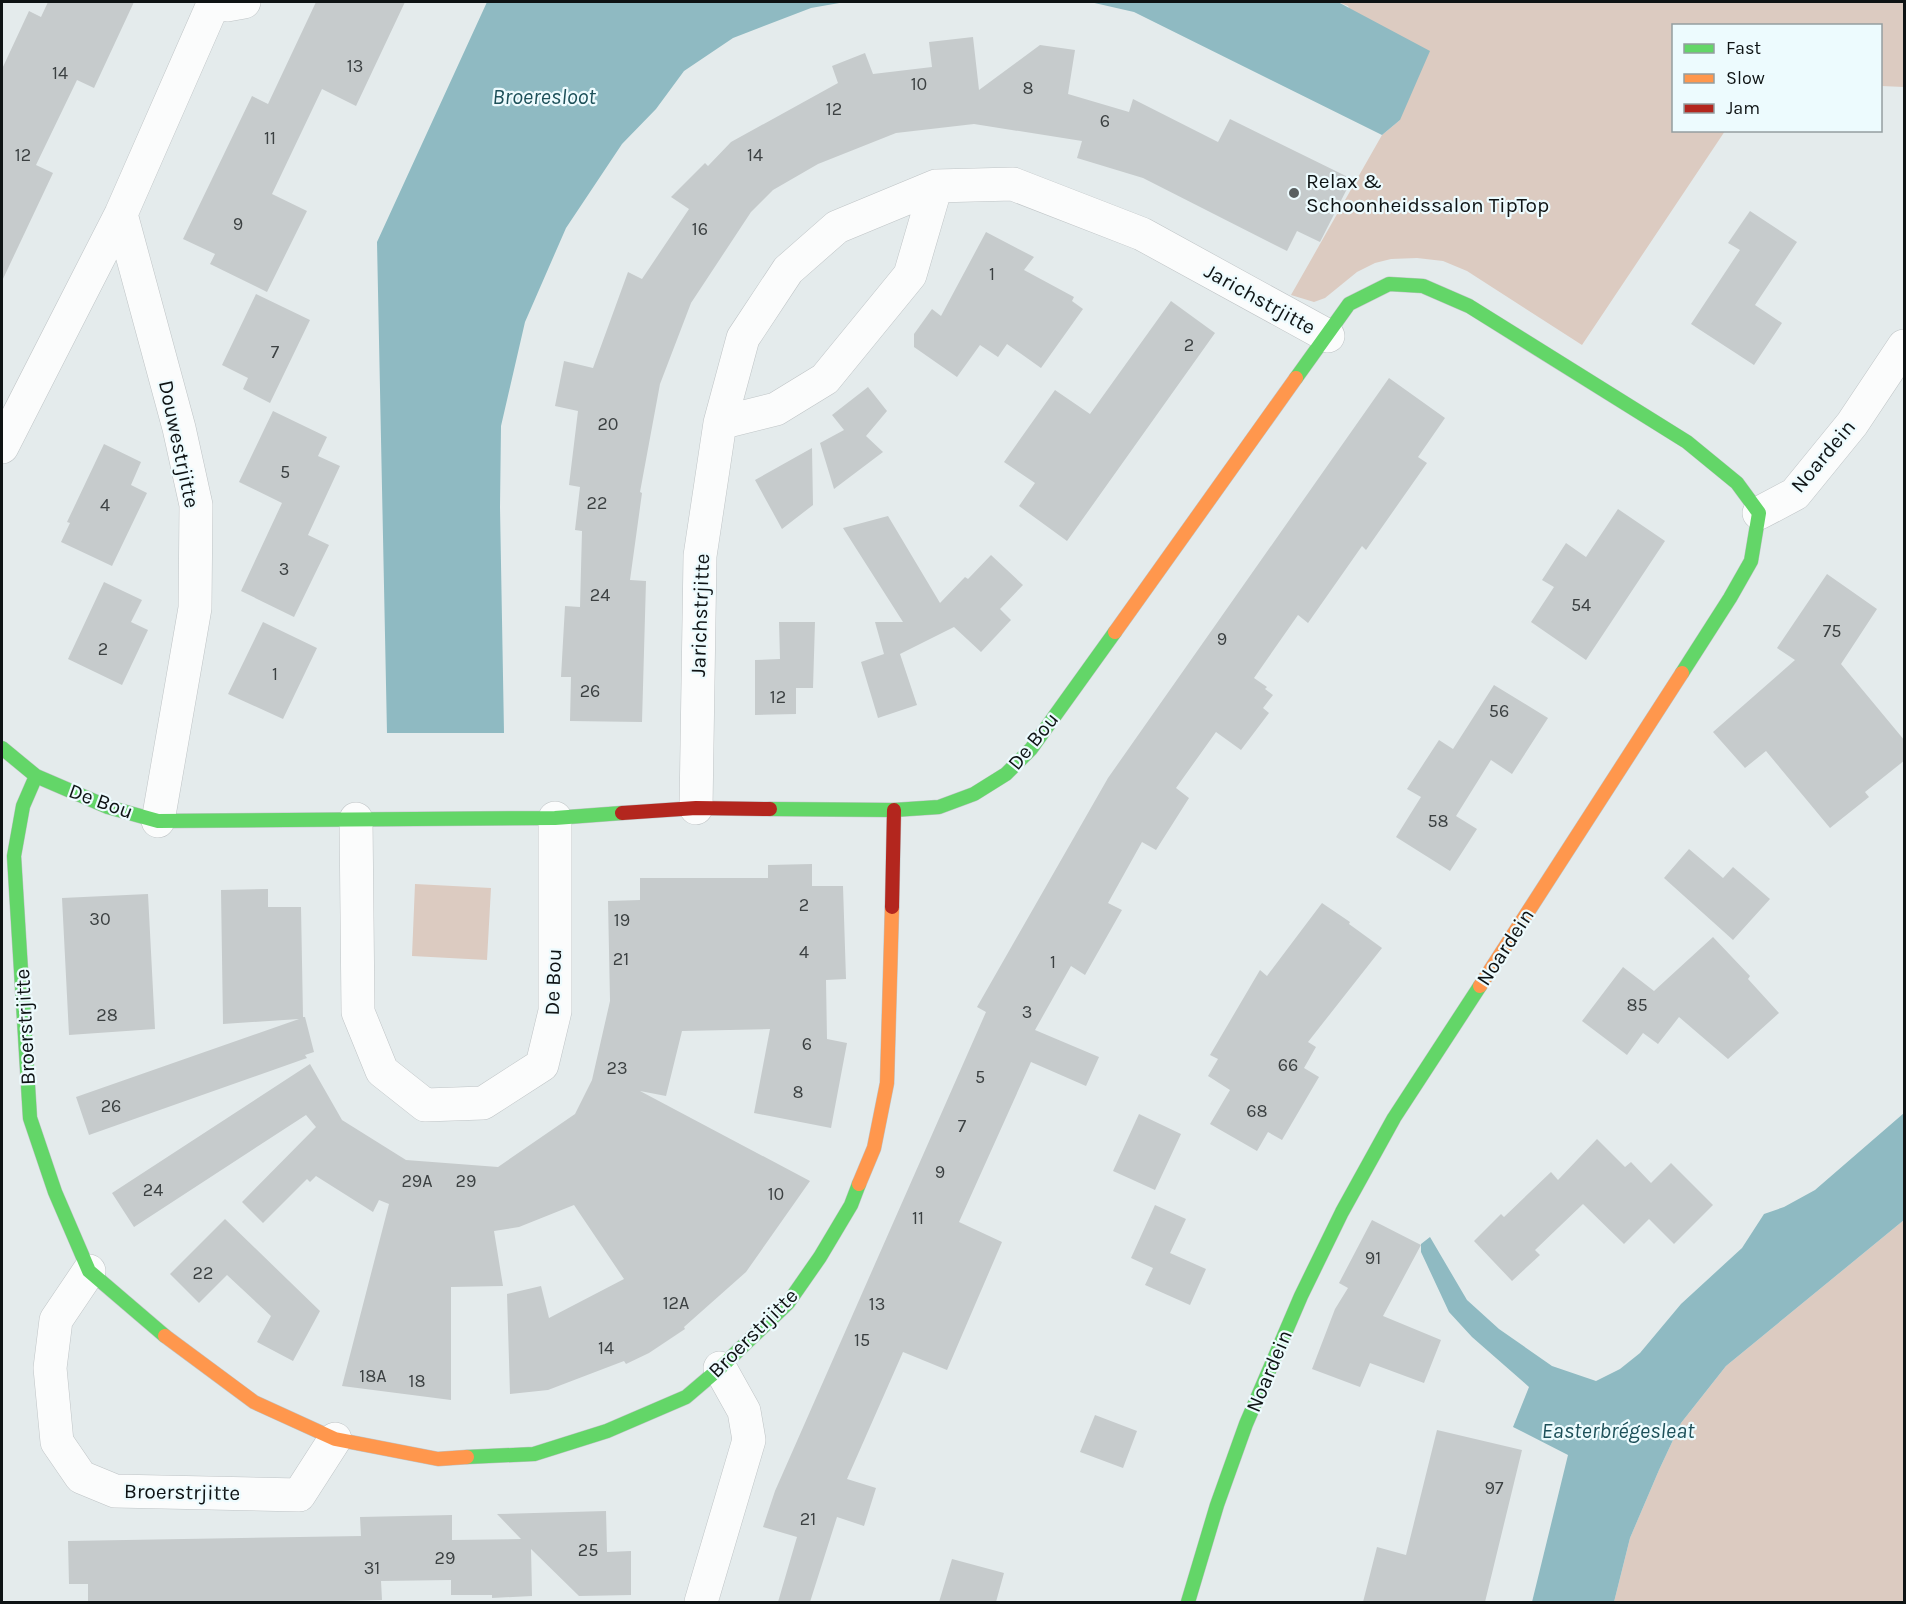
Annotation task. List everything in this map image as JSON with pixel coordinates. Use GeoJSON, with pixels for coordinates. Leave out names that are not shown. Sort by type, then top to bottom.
{"type":"FeatureCollection","features":[{"type":"Feature","properties":{"kind":"street"},"geometry":{"type":"LineString","coordinates":[[2,447],[121,214],[214,2],[227,5],[244,2]]}},
{"type":"Feature","properties":{"kind":"street","name":"Jarichstrjitte"},"geometry":{"type":"LineString","coordinates":[[696,808],[700,556],[720,423],[743,338],[788,270],[837,227],[936,186],[1013,184],[1024,188],[1142,234],[1328,336],[1349,304],[1389,285],[1423,286],[1469,306],[1686,442],[1737,483],[1759,513]]}},
{"type":"Feature","properties":{"kind":"street"},"geometry":{"type":"LineString","coordinates":[[720,423],[776,409],[825,379],[910,275],[936,186]]}},
{"type":"Feature","properties":{"kind":"street","name":"Douwestrjitte"},"geometry":{"type":"LineString","coordinates":[[121,214],[179,428],[196,505],[195,608],[158,821]]}},
{"type":"Feature","properties":{"kind":"street","name":"De Bou"},"geometry":{"type":"LineString","coordinates":[[2,748],[36,776],[108,807],[158,821],[555,818],[696,808],[894,810],[939,807],[974,794],[1006,774],[1031,749],[1328,336]]}},
{"type":"Feature","properties":{"kind":"street","name":"Noardein"},"geometry":{"type":"LineString","coordinates":[[1188,1602],[1217,1505],[1246,1424],[1301,1296],[1342,1212],[1394,1118],[1730,598],[1752,561],[1759,513],[1795,494],[1852,424],[1905,345]]}},
{"type":"Feature","properties":{"kind":"street","name":"Broerstrjitte"},"geometry":{"type":"LineString","coordinates":[[36,776],[23,806],[14,856],[30,1118],[55,1192],[89,1271],[155,1329],[254,1402],[335,1439],[438,1459],[534,1454],[606,1431],[686,1397],[788,1303],[820,1257],[851,1205],[874,1148],[887,1083],[894,810]]}},
{"type":"Feature","properties":{"kind":"street","name":"De Bou"},"geometry":{"type":"LineString","coordinates":[[356,819],[358,1012],[382,1071],[425,1105],[483,1103],[542,1065],[555,1011],[555,818]]}},
{"type":"Feature","properties":{"kind":"street","name":"Broerstrjitte"},"geometry":{"type":"LineString","coordinates":[[89,1271],[56,1320],[50,1368],[57,1442],[81,1477],[115,1491],[299,1495],[335,1439]]}},
{"type":"Feature","properties":{"kind":"street"},"geometry":{"type":"LineString","coordinates":[[700,1602],[749,1440],[744,1411],[720,1368]]}},
{"type":"Feature","properties":{"kind":"shaded area"},"geometry":{"type":"Polygon","coordinates":[[[1338,2],[1904,2],[1904,87],[1882,86],[1882,24],[1672,24],[1672,132],[1724,132],[1582,345],[1467,271],[1443,261],[1417,258],[1391,259],[1375,263],[1357,272],[1325,298],[1314,302],[1291,295],[1382,135],[1400,120],[1348,6],[1338,2]]]}},
{"type":"Feature","properties":{"kind":"shaded area"},"geometry":{"type":"Polygon","coordinates":[[[415,884],[491,888],[487,960],[412,956],[415,884]]]}},
{"type":"Feature","properties":{"kind":"shaded area"},"geometry":{"type":"Polygon","coordinates":[[[1904,1220],[1904,1602],[1614,1602],[1630,1538],[1681,1423],[1726,1366],[1904,1220]]]}},
{"type":"Feature","properties":{"kind":"water","name":"Broeresloot"},"geometry":{"type":"Polygon","coordinates":[[[487,2],[845,2],[811,8],[733,38],[684,71],[656,109],[622,144],[566,228],[525,322],[501,426],[504,733],[387,733],[377,242],[487,2]]]}},
{"type":"Feature","properties":{"kind":"water"},"geometry":{"type":"Polygon","coordinates":[[[1090,2],[1338,2],[1430,51],[1400,120],[1382,135],[1134,12],[1090,2]]]}},
{"type":"Feature","properties":{"kind":"water","name":"Easterbrégesleat"},"geometry":{"type":"Polygon","coordinates":[[[1904,1113],[1904,1220],[1726,1366],[1681,1423],[1630,1538],[1614,1602],[1532,1602],[1568,1455],[1513,1427],[1529,1387],[1472,1337],[1449,1312],[1421,1252],[1421,1244],[1430,1237],[1467,1300],[1499,1329],[1552,1366],[1596,1381],[1620,1369],[1640,1353],[1681,1304],[1742,1248],[1764,1214],[1784,1207],[1815,1190],[1904,1113]]]}},
{"type":"Feature","properties":{"kind":"building"},"geometry":{"type":"Polygon","coordinates":[[[48,2],[134,2],[94,88],[77,80],[36,165],[53,173],[2,281],[2,69],[29,11],[41,17],[48,2]]]}},
{"type":"Feature","properties":{"kind":"building"},"geometry":{"type":"Polygon","coordinates":[[[316,2],[405,2],[356,106],[322,89],[272,194],[307,211],[267,292],[210,264],[215,254],[183,239],[252,96],[268,104],[316,2]]]}},
{"type":"Feature","properties":{"kind":"building"},"geometry":{"type":"Polygon","coordinates":[[[973,37],[979,90],[1040,45],[1075,50],[1068,94],[1129,112],[1133,99],[1218,142],[1230,119],[1352,179],[1320,242],[1297,231],[1287,251],[1143,178],[1077,158],[1082,141],[974,124],[896,133],[818,164],[773,190],[751,212],[691,303],[660,384],[640,492],[642,493],[630,580],[646,581],[642,722],[570,721],[571,677],[561,677],[565,606],[580,607],[582,531],[575,530],[580,487],[569,485],[578,411],[555,406],[564,361],[593,368],[628,272],[642,279],[689,209],[671,197],[705,163],[708,166],[731,142],[838,83],[832,66],[865,53],[873,74],[932,67],[929,42],[973,37]]]}},
{"type":"Feature","properties":{"kind":"building"},"geometry":{"type":"Polygon","coordinates":[[[1750,211],[1797,242],[1755,305],[1782,323],[1754,365],[1691,324],[1740,250],[1728,243],[1750,211]]]}},
{"type":"Feature","properties":{"kind":"building"},"geometry":{"type":"Polygon","coordinates":[[[986,232],[1034,257],[1024,270],[1074,297],[1072,301],[1083,309],[1041,368],[1007,344],[998,357],[980,345],[957,377],[914,347],[914,334],[932,309],[941,316],[986,232]]]}},
{"type":"Feature","properties":{"kind":"building"},"geometry":{"type":"Polygon","coordinates":[[[256,294],[310,320],[270,403],[243,389],[248,378],[222,365],[256,294]]]}},
{"type":"Feature","properties":{"kind":"building"},"geometry":{"type":"Polygon","coordinates":[[[1171,301],[1215,333],[1067,541],[1019,506],[1035,483],[1004,462],[1055,390],[1090,414],[1171,301]]]}},
{"type":"Feature","properties":{"kind":"building"},"geometry":{"type":"Polygon","coordinates":[[[1389,378],[1445,418],[1418,457],[1427,463],[1366,550],[1362,546],[1308,623],[1298,615],[1254,678],[1267,687],[1265,689],[1273,695],[1263,708],[1269,713],[1241,750],[1216,732],[1176,788],[1189,798],[1156,850],[1142,842],[1108,903],[1122,910],[1085,975],[1071,966],[1035,1030],[1099,1057],[1086,1086],[1031,1062],[959,1222],[1002,1242],[947,1370],[903,1352],[847,1479],[876,1488],[864,1526],[837,1517],[810,1602],[778,1602],[797,1537],[763,1527],[775,1491],[986,1012],[977,1007],[1108,778],[1389,378]]]}},
{"type":"Feature","properties":{"kind":"building"},"geometry":{"type":"Polygon","coordinates":[[[868,387],[887,411],[866,436],[883,452],[834,489],[820,443],[844,430],[832,415],[868,387]]]}},
{"type":"Feature","properties":{"kind":"building"},"geometry":{"type":"Polygon","coordinates":[[[273,411],[327,437],[318,456],[340,466],[308,535],[329,545],[294,617],[241,591],[282,503],[239,482],[273,411]]]}},
{"type":"Feature","properties":{"kind":"building"},"geometry":{"type":"Polygon","coordinates":[[[104,444],[141,462],[131,485],[147,493],[112,566],[61,542],[70,523],[67,522],[104,444]]]}},
{"type":"Feature","properties":{"kind":"building"},"geometry":{"type":"Polygon","coordinates":[[[812,448],[813,505],[782,529],[755,480],[812,448]]]}},
{"type":"Feature","properties":{"kind":"building"},"geometry":{"type":"Polygon","coordinates":[[[1618,509],[1665,541],[1586,660],[1531,622],[1554,587],[1542,580],[1566,543],[1586,557],[1618,509]]]}},
{"type":"Feature","properties":{"kind":"building"},"geometry":{"type":"Polygon","coordinates":[[[888,516],[940,603],[991,555],[1023,585],[1000,609],[1011,620],[981,652],[954,627],[900,654],[917,705],[878,718],[861,662],[884,654],[875,622],[903,622],[843,528],[888,516]]]}},
{"type":"Feature","properties":{"kind":"building"},"geometry":{"type":"Polygon","coordinates":[[[1827,574],[1877,609],[1841,664],[1905,741],[1905,760],[1865,792],[1869,797],[1830,828],[1766,751],[1745,768],[1713,732],[1795,660],[1777,648],[1827,574]]]}},
{"type":"Feature","properties":{"kind":"building"},"geometry":{"type":"Polygon","coordinates":[[[104,582],[142,600],[131,622],[148,630],[122,685],[68,659],[104,582]]]}},
{"type":"Feature","properties":{"kind":"building"},"geometry":{"type":"Polygon","coordinates":[[[263,622],[317,648],[283,719],[228,694],[263,622]]]}},
{"type":"Feature","properties":{"kind":"building"},"geometry":{"type":"Polygon","coordinates":[[[779,622],[815,622],[813,688],[796,688],[796,714],[755,715],[755,660],[780,659],[779,622]]]}},
{"type":"Feature","properties":{"kind":"building"},"geometry":{"type":"Polygon","coordinates":[[[1494,685],[1548,718],[1512,774],[1491,760],[1456,816],[1477,829],[1450,871],[1396,837],[1421,797],[1407,789],[1439,740],[1453,749],[1494,685]]]}},
{"type":"Feature","properties":{"kind":"building"},"geometry":{"type":"Polygon","coordinates":[[[1689,849],[1723,878],[1733,867],[1770,899],[1733,940],[1664,878],[1689,849]]]}},
{"type":"Feature","properties":{"kind":"building"},"geometry":{"type":"Polygon","coordinates":[[[812,864],[812,886],[843,886],[846,979],[826,980],[827,1039],[847,1043],[831,1128],[754,1113],[770,1029],[682,1031],[666,1096],[640,1091],[810,1181],[746,1272],[684,1327],[685,1329],[649,1353],[626,1364],[624,1361],[548,1390],[510,1394],[507,1294],[541,1286],[549,1318],[624,1279],[574,1205],[519,1227],[494,1231],[503,1286],[451,1287],[451,1400],[342,1386],[389,1204],[379,1200],[373,1212],[316,1176],[310,1182],[307,1179],[263,1223],[242,1202],[316,1127],[306,1115],[134,1227],[112,1193],[310,1064],[342,1120],[406,1160],[498,1167],[575,1114],[592,1080],[610,1001],[608,901],[640,900],[640,878],[768,878],[768,865],[812,864]]]}},
{"type":"Feature","properties":{"kind":"building"},"geometry":{"type":"Polygon","coordinates":[[[268,889],[268,907],[301,907],[303,1017],[305,1017],[314,1052],[305,1055],[307,1058],[89,1135],[76,1097],[299,1019],[223,1024],[221,890],[268,889]]]}},
{"type":"Feature","properties":{"kind":"building"},"geometry":{"type":"Polygon","coordinates":[[[148,894],[155,1029],[69,1035],[62,898],[148,894]]]}},
{"type":"Feature","properties":{"kind":"building"},"geometry":{"type":"Polygon","coordinates":[[[1322,903],[1382,948],[1308,1042],[1316,1047],[1304,1068],[1319,1077],[1282,1140],[1268,1132],[1257,1151],[1210,1124],[1230,1090],[1208,1076],[1218,1059],[1210,1055],[1260,970],[1267,976],[1322,903]]]}},
{"type":"Feature","properties":{"kind":"building"},"geometry":{"type":"Polygon","coordinates":[[[1713,937],[1750,976],[1748,979],[1779,1013],[1728,1059],[1679,1017],[1658,1044],[1643,1033],[1627,1055],[1582,1021],[1623,967],[1654,991],[1713,937]]]}},
{"type":"Feature","properties":{"kind":"building"},"geometry":{"type":"Polygon","coordinates":[[[1139,1114],[1181,1134],[1155,1190],[1113,1171],[1139,1114]]]}},
{"type":"Feature","properties":{"kind":"building"},"geometry":{"type":"Polygon","coordinates":[[[1597,1139],[1625,1167],[1631,1162],[1651,1183],[1671,1163],[1713,1205],[1674,1244],[1649,1219],[1624,1244],[1583,1204],[1535,1250],[1540,1255],[1512,1281],[1474,1241],[1501,1214],[1504,1217],[1551,1172],[1558,1180],[1597,1139]]]}},
{"type":"Feature","properties":{"kind":"building"},"geometry":{"type":"Polygon","coordinates":[[[1155,1205],[1186,1219],[1170,1253],[1206,1269],[1190,1305],[1145,1285],[1153,1268],[1131,1258],[1155,1205]]]}},
{"type":"Feature","properties":{"kind":"building"},"geometry":{"type":"Polygon","coordinates":[[[225,1219],[320,1311],[293,1361],[257,1342],[271,1316],[227,1275],[199,1303],[170,1274],[225,1219]]]}},
{"type":"Feature","properties":{"kind":"building"},"geometry":{"type":"Polygon","coordinates":[[[1372,1220],[1421,1245],[1383,1316],[1441,1340],[1424,1383],[1370,1363],[1360,1387],[1312,1369],[1335,1309],[1348,1288],[1339,1283],[1372,1220]]]}},
{"type":"Feature","properties":{"kind":"building"},"geometry":{"type":"Polygon","coordinates":[[[1095,1415],[1137,1431],[1123,1468],[1080,1452],[1095,1415]]]}},
{"type":"Feature","properties":{"kind":"building"},"geometry":{"type":"Polygon","coordinates":[[[1437,1430],[1522,1450],[1485,1602],[1363,1602],[1377,1547],[1406,1555],[1437,1430]]]}},
{"type":"Feature","properties":{"kind":"building"},"geometry":{"type":"Polygon","coordinates":[[[606,1511],[607,1552],[631,1551],[631,1595],[579,1596],[531,1549],[532,1596],[492,1598],[492,1595],[451,1595],[451,1580],[381,1581],[382,1600],[88,1602],[88,1584],[69,1584],[68,1541],[361,1536],[360,1517],[452,1515],[452,1540],[521,1539],[497,1514],[606,1511]]]}},
{"type":"Feature","properties":{"kind":"building"},"geometry":{"type":"Polygon","coordinates":[[[952,1559],[1004,1573],[996,1602],[939,1602],[952,1559]]]}},
{"type":"Feature","properties":{"kind":"traffic: fast"},"geometry":{"type":"LineString","coordinates":[[1296,378],[1349,304],[1389,284],[1423,286],[1469,306],[1687,442],[1737,483],[1759,513],[1751,561],[1682,673]]}},
{"type":"Feature","properties":{"kind":"traffic: fast"},"geometry":{"type":"LineString","coordinates":[[770,809],[894,810],[939,807],[974,794],[1006,774],[1031,749],[1115,632]]}},
{"type":"Feature","properties":{"kind":"traffic: fast"},"geometry":{"type":"LineString","coordinates":[[2,748],[36,776],[108,807],[158,821],[555,818],[622,813]]}},
{"type":"Feature","properties":{"kind":"traffic: fast"},"geometry":{"type":"LineString","coordinates":[[36,776],[23,806],[14,856],[30,1118],[55,1192],[89,1271],[165,1336]]}},
{"type":"Feature","properties":{"kind":"traffic: fast"},"geometry":{"type":"LineString","coordinates":[[1188,1602],[1217,1505],[1246,1424],[1301,1296],[1342,1212],[1394,1118],[1480,986]]}},
{"type":"Feature","properties":{"kind":"traffic: fast"},"geometry":{"type":"LineString","coordinates":[[467,1457],[534,1454],[607,1431],[686,1397],[788,1303],[820,1257],[851,1205],[859,1184]]}},
{"type":"Feature","properties":{"kind":"traffic: slow"},"geometry":{"type":"LineString","coordinates":[[1115,632],[1296,378]]}},
{"type":"Feature","properties":{"kind":"traffic: slow"},"geometry":{"type":"LineString","coordinates":[[1480,986],[1682,673]]}},
{"type":"Feature","properties":{"kind":"traffic: slow"},"geometry":{"type":"LineString","coordinates":[[859,1184],[874,1148],[887,1083],[892,907]]}},
{"type":"Feature","properties":{"kind":"traffic: slow"},"geometry":{"type":"LineString","coordinates":[[165,1336],[254,1402],[335,1439],[438,1459],[467,1457]]}},
{"type":"Feature","properties":{"kind":"traffic: jam"},"geometry":{"type":"LineString","coordinates":[[622,813],[696,808],[770,809]]}},
{"type":"Feature","properties":{"kind":"traffic: jam"},"geometry":{"type":"LineString","coordinates":[[892,907],[894,810]]}},
{"type":"Feature","properties":{"kind":"place","name":"Relax & Schoonheidssalon TipTop"},"geometry":{"type":"Point","coordinates":[1294,193]}}]}
